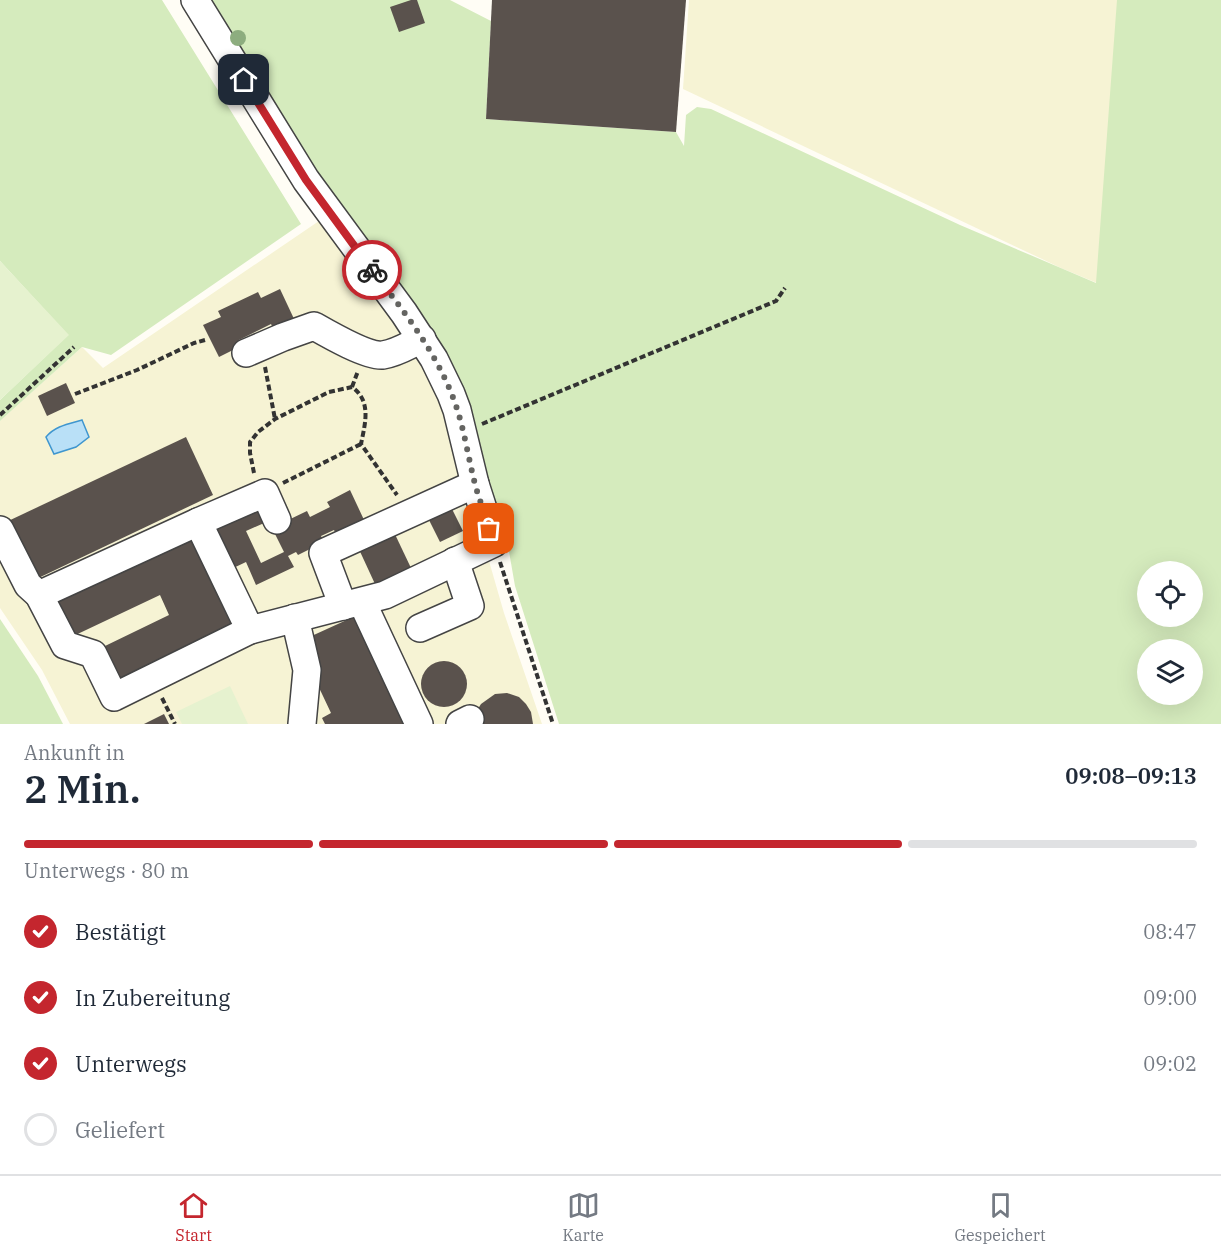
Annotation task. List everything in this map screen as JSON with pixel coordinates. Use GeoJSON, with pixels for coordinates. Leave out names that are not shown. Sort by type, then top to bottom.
{"type":"FeatureCollection","features":[{"type":"Feature","properties":{"kind":"street"},"geometry":{"type":"LineString","coordinates":[[0,530],[28,585],[39,595],[65,645],[93,654],[114,697],[250,630],[385,595],[494,543],[475,484],[452,394],[434,359],[384,285],[306,180],[195,0]]}},
{"type":"Feature","properties":{"kind":"street"},"geometry":{"type":"LineString","coordinates":[[254,350],[314,326],[342,342],[381,356],[399,351],[422,339]]}},
{"type":"Feature","properties":{"kind":"street"},"geometry":{"type":"LineString","coordinates":[[419,724],[323,553],[475,484]]}},
{"type":"Feature","properties":{"kind":"street"},"geometry":{"type":"LineString","coordinates":[[39,595],[265,493],[277,520]]}},
{"type":"Feature","properties":{"kind":"street"},"geometry":{"type":"LineString","coordinates":[[198,522],[250,630]]}},
{"type":"Feature","properties":{"kind":"street"},"geometry":{"type":"LineString","coordinates":[[420,628],[470,606],[454,561]]}},
{"type":"Feature","properties":{"kind":"street"},"geometry":{"type":"LineString","coordinates":[[295,618],[307,670],[302,724]]}},
{"type":"Feature","properties":{"kind":"path"},"geometry":{"type":"LineString","coordinates":[[463,432],[776,301],[785,288]]}},
{"type":"Feature","properties":{"kind":"path"},"geometry":{"type":"LineString","coordinates":[[75,394],[205,340]]}},
{"type":"Feature","properties":{"kind":"path"},"geometry":{"type":"LineString","coordinates":[[0,415],[74,347]]}},
{"type":"Feature","properties":{"kind":"path"},"geometry":{"type":"LineString","coordinates":[[254,350],[275,419]]}},
{"type":"Feature","properties":{"kind":"path"},"geometry":{"type":"LineString","coordinates":[[361,444],[265,493],[255,476],[250,453],[250,442],[258,432],[275,419],[329,392],[352,387],[359,392],[366,406],[361,444],[410,513]]}},
{"type":"Feature","properties":{"kind":"path"},"geometry":{"type":"LineString","coordinates":[[494,543],[553,724]]}},
{"type":"Feature","properties":{"kind":"path"},"geometry":{"type":"LineString","coordinates":[[153,678],[175,724]]}},
{"type":"Feature","properties":{"kind":"shaded area"},"geometry":{"type":"Polygon","coordinates":[[[689,0],[1118,0],[1097,283],[683,89],[689,0]]]}},
{"type":"Feature","properties":{"kind":"shaded area"},"geometry":{"type":"Polygon","coordinates":[[[319,221],[375,294],[425,365],[440,391],[504,613],[542,724],[70,724],[42,670],[0,608],[0,421],[82,347],[103,368],[319,221]]]}},
{"type":"Feature","properties":{"kind":"green space"},"geometry":{"type":"Polygon","coordinates":[[[0,0],[162,0],[301,224],[111,355],[82,347],[0,421],[0,400],[68,335],[0,261],[0,0]]]}},
{"type":"Feature","properties":{"kind":"green space"},"geometry":{"type":"Polygon","coordinates":[[[202,0],[450,0],[491,21],[486,119],[676,132],[684,146],[686,115],[697,107],[711,109],[960,225],[1096,283],[1117,0],[1221,0],[1221,724],[559,724],[515,586],[507,540],[490,489],[476,434],[336,204],[202,0]]]}},
{"type":"Feature","properties":{"kind":"green space"},"geometry":{"type":"Polygon","coordinates":[[[0,261],[69,335],[0,400],[0,261]]]}},
{"type":"Feature","properties":{"kind":"green space"},"geometry":{"type":"Polygon","coordinates":[[[0,619],[38,676],[63,724],[0,724],[0,619]]]}},
{"type":"Feature","properties":{"kind":"green space"},"geometry":{"type":"Polygon","coordinates":[[[230,686],[248,724],[182,724],[176,712],[230,686]]]}},
{"type":"Feature","properties":{"kind":"water"},"geometry":{"type":"Polygon","coordinates":[[[82,420],[89,437],[76,447],[54,454],[46,437],[58,428],[82,420]]]}},
{"type":"Feature","properties":{"kind":"building"},"geometry":{"type":"Polygon","coordinates":[[[417,0],[425,23],[399,32],[390,7],[417,0]]]}},
{"type":"Feature","properties":{"kind":"building"},"geometry":{"type":"Polygon","coordinates":[[[492,0],[686,0],[676,132],[486,119],[492,0]]]}},
{"type":"Feature","properties":{"kind":"building"},"geometry":{"type":"Polygon","coordinates":[[[280,289],[295,321],[274,330],[271,324],[239,340],[241,346],[219,357],[203,325],[221,317],[218,311],[258,292],[261,298],[280,289]]]}},
{"type":"Feature","properties":{"kind":"building"},"geometry":{"type":"Polygon","coordinates":[[[66,383],[75,403],[47,416],[38,396],[66,383]]]}},
{"type":"Feature","properties":{"kind":"building"},"geometry":{"type":"Polygon","coordinates":[[[186,437],[213,495],[32,581],[4,523],[186,437]]]}},
{"type":"Feature","properties":{"kind":"building"},"geometry":{"type":"Polygon","coordinates":[[[350,490],[365,522],[337,536],[334,530],[321,536],[324,542],[298,555],[296,552],[288,556],[294,567],[256,585],[246,562],[227,571],[208,530],[263,504],[271,520],[246,531],[261,563],[284,552],[274,532],[282,523],[307,511],[310,517],[330,507],[327,502],[350,490]]]}},
{"type":"Feature","properties":{"kind":"building"},"geometry":{"type":"Polygon","coordinates":[[[452,509],[463,531],[440,542],[429,520],[452,509]]]}},
{"type":"Feature","properties":{"kind":"building"},"geometry":{"type":"Polygon","coordinates":[[[392,528],[411,568],[375,584],[357,545],[392,528]]]}},
{"type":"Feature","properties":{"kind":"building"},"geometry":{"type":"Polygon","coordinates":[[[188,534],[233,628],[122,681],[105,646],[169,615],[160,595],[67,639],[48,601],[188,534]]]}},
{"type":"Feature","properties":{"kind":"building"},"geometry":{"type":"Polygon","coordinates":[[[362,613],[414,724],[325,724],[322,718],[331,713],[314,677],[321,673],[305,639],[362,613]]]}},
{"type":"Feature","properties":{"kind":"building"},"geometry":{"type":"Polygon","coordinates":[[[444,661],[460,668],[467,684],[460,700],[444,707],[428,700],[421,684],[428,668],[444,661]]]}},
{"type":"Feature","properties":{"kind":"building"},"geometry":{"type":"Polygon","coordinates":[[[507,693],[519,697],[526,704],[531,712],[533,724],[474,724],[476,712],[481,704],[495,694],[507,693]]]}},
{"type":"Feature","properties":{"kind":"building"},"geometry":{"type":"Polygon","coordinates":[[[164,714],[169,724],[144,724],[164,714]]]}},
{"type":"Feature","properties":{"kind":"way so far"},"geometry":{"type":"LineString","coordinates":[[372,270],[422,339],[452,394],[489,529]]}},
{"type":"Feature","properties":{"kind":"route"},"geometry":{"type":"LineString","coordinates":[[244,80],[306,180],[372,270]]}}]}
